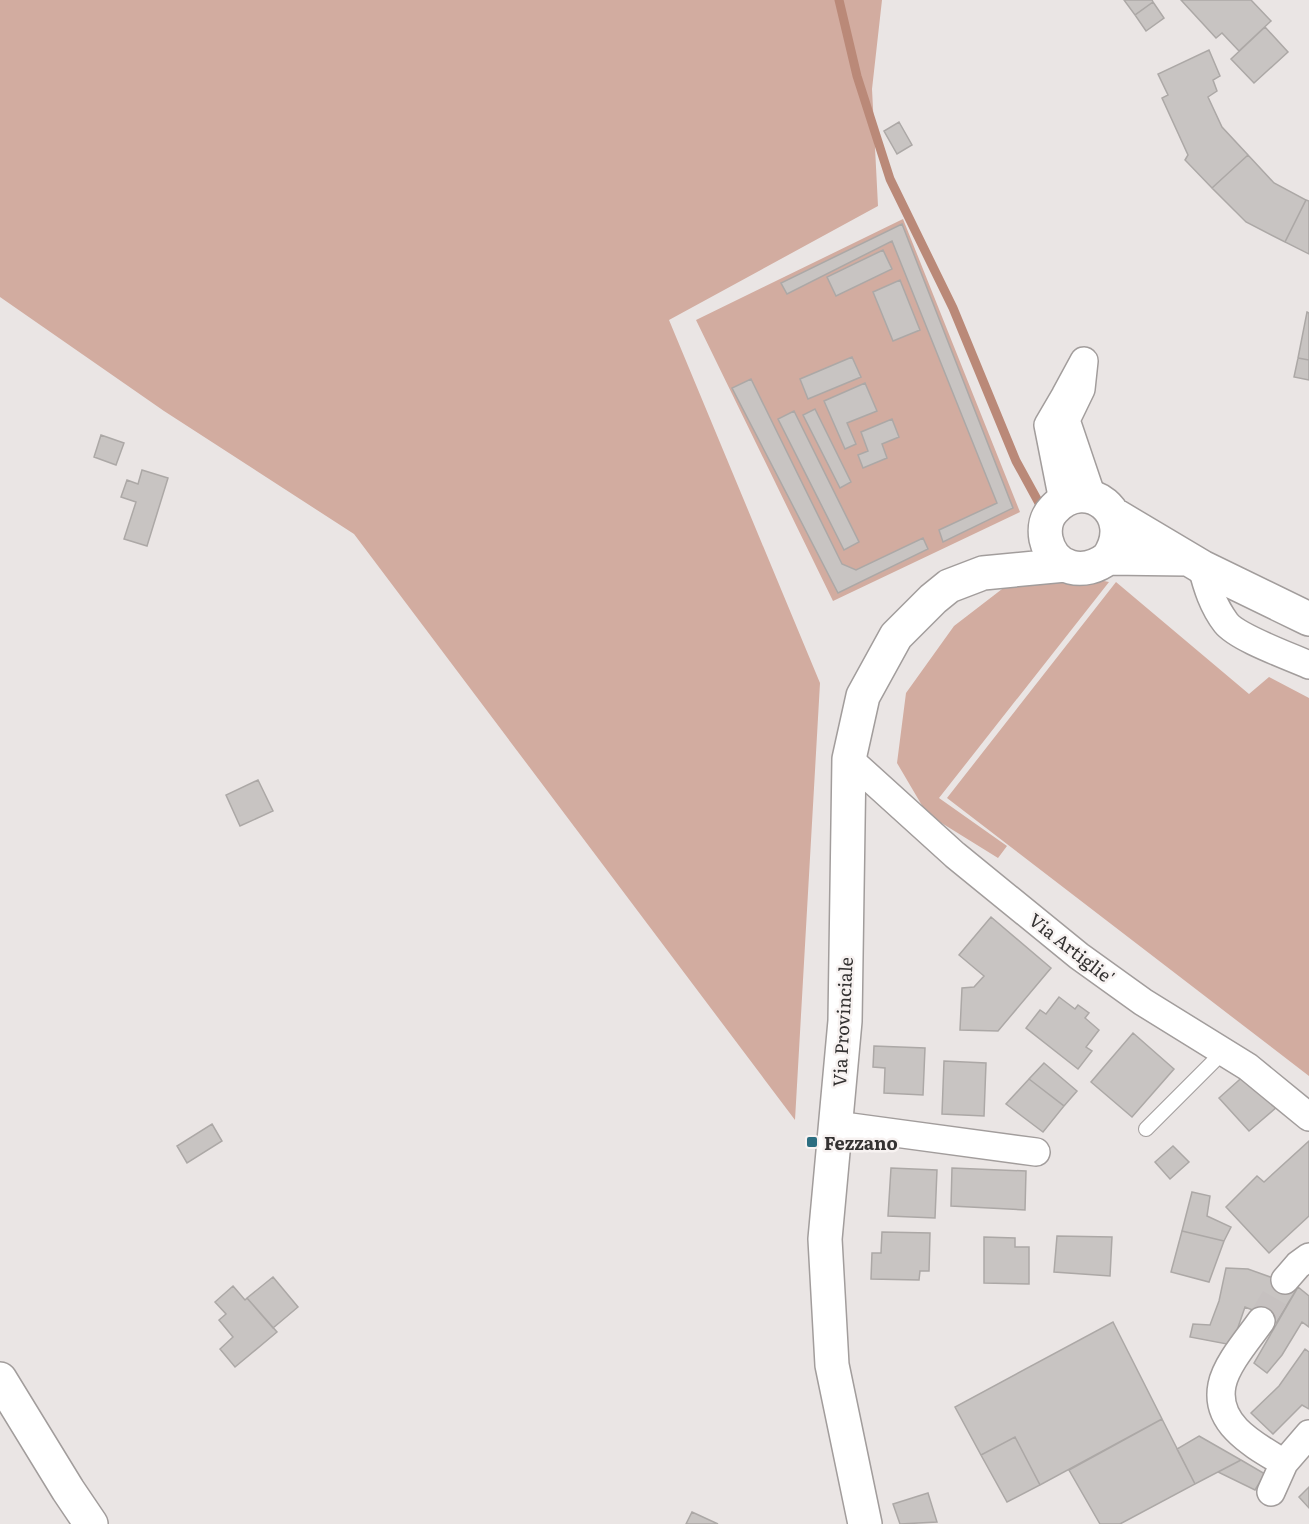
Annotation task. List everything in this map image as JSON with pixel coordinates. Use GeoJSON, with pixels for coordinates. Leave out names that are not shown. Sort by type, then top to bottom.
{"type":"FeatureCollection","features":[{"type":"Feature","properties":{"kind":"main road"},"geometry":{"type":"LineString","coordinates":[[1078,509],[1117,525],[1118,537],[1108,558],[1099,565],[1076,569],[1055,558],[1048,548],[1045,536],[1078,509]]}},
{"type":"Feature","properties":{"kind":"main road"},"geometry":{"type":"LineString","coordinates":[[1078,509],[1309,620]]}},
{"type":"Feature","properties":{"kind":"main road"},"geometry":{"type":"LineString","coordinates":[[983,573],[1078,509]]}},
{"type":"Feature","properties":{"kind":"main road"},"geometry":{"type":"LineString","coordinates":[[1108,558],[1194,563]]}},
{"type":"Feature","properties":{"kind":"main road"},"geometry":{"type":"LineString","coordinates":[[983,573],[1065,565]]}},
{"type":"Feature","properties":{"kind":"main road","name":"Via Provinciale"},"geometry":{"type":"LineString","coordinates":[[865,1524],[832,1365],[825,1239],[845,1021],[849,759],[863,696],[896,636],[949,586],[983,573]]}},
{"type":"Feature","properties":{"kind":"main road"},"geometry":{"type":"LineString","coordinates":[[0,1379],[68,1491],[91,1524]]}},
{"type":"Feature","properties":{"kind":"street"},"geometry":{"type":"LineString","coordinates":[[1194,563],[1227,625],[1240,634],[1309,664]]}},
{"type":"Feature","properties":{"kind":"street","name":"Via Artiglie'"},"geometry":{"type":"LineString","coordinates":[[849,759],[956,855],[1079,956],[1143,1002],[1248,1067],[1308,1116]]}},
{"type":"Feature","properties":{"kind":"street"},"geometry":{"type":"LineString","coordinates":[[836,1125],[1036,1152]]}},
{"type":"Feature","properties":{"kind":"street"},"geometry":{"type":"LineString","coordinates":[[1285,1280],[1298,1265],[1309,1257]]}},
{"type":"Feature","properties":{"kind":"street"},"geometry":{"type":"LineString","coordinates":[[1261,1321],[1231,1364],[1222,1384],[1223,1408],[1232,1426],[1251,1443],[1284,1463]]}},
{"type":"Feature","properties":{"kind":"street"},"geometry":{"type":"LineString","coordinates":[[1271,1492],[1284,1463],[1309,1434]]}},
{"type":"Feature","properties":{"kind":"lane"},"geometry":{"type":"LineString","coordinates":[[1146,1129],[1223,1052]]}},
{"type":"Feature","properties":{"kind":"shaded area"},"geometry":{"type":"Polygon","coordinates":[[[0,0],[882,0],[872,89],[878,206],[669,320],[820,683],[795,1120],[354,534],[164,411],[0,297],[0,0]]]}},
{"type":"Feature","properties":{"kind":"shaded area"},"geometry":{"type":"Polygon","coordinates":[[[903,219],[1020,512],[833,601],[696,320],[903,219]]]}},
{"type":"Feature","properties":{"kind":"shaded area"},"geometry":{"type":"Polygon","coordinates":[[[1049,570],[1109,582],[939,798],[1007,846],[998,858],[927,814],[897,763],[906,693],[954,626],[1006,586],[1049,570]]]}},
{"type":"Feature","properties":{"kind":"shaded area"},"geometry":{"type":"Polygon","coordinates":[[[1116,582],[1249,694],[1269,677],[1309,698],[1309,1076],[947,798],[1116,582]]]}},
{"type":"Feature","properties":{"kind":"building"},"geometry":{"type":"Polygon","coordinates":[[[1124,0],[1152,0],[1153,2],[1135,15],[1124,0]]]}},
{"type":"Feature","properties":{"kind":"building"},"geometry":{"type":"Polygon","coordinates":[[[1181,0],[1251,0],[1271,21],[1239,51],[1222,33],[1216,38],[1181,0]]]}},
{"type":"Feature","properties":{"kind":"building"},"geometry":{"type":"Polygon","coordinates":[[[1153,2],[1164,18],[1146,31],[1135,15],[1153,2]]]}},
{"type":"Feature","properties":{"kind":"building"},"geometry":{"type":"Polygon","coordinates":[[[1265,27],[1288,52],[1254,83],[1231,59],[1265,27]]]}},
{"type":"Feature","properties":{"kind":"building"},"geometry":{"type":"Polygon","coordinates":[[[1209,50],[1220,76],[1213,80],[1217,91],[1208,97],[1222,127],[1248,155],[1212,188],[1185,160],[1188,155],[1162,98],[1168,95],[1158,74],[1209,50]]]}},
{"type":"Feature","properties":{"kind":"building"},"geometry":{"type":"Polygon","coordinates":[[[899,122],[912,145],[897,154],[884,131],[899,122]]]}},
{"type":"Feature","properties":{"kind":"building"},"geometry":{"type":"Polygon","coordinates":[[[1248,155],[1274,183],[1306,200],[1285,242],[1246,222],[1212,188],[1248,155]]]}},
{"type":"Feature","properties":{"kind":"building"},"geometry":{"type":"Polygon","coordinates":[[[1306,200],[1309,201],[1309,254],[1285,242],[1306,200]]]}},
{"type":"Feature","properties":{"kind":"building"},"geometry":{"type":"Polygon","coordinates":[[[902,224],[1013,508],[943,542],[939,530],[997,503],[892,241],[787,294],[781,283],[902,224]]]}},
{"type":"Feature","properties":{"kind":"building"},"geometry":{"type":"Polygon","coordinates":[[[883,250],[892,269],[836,296],[827,277],[883,250]]]}},
{"type":"Feature","properties":{"kind":"building"},"geometry":{"type":"Polygon","coordinates":[[[900,280],[920,330],[893,341],[873,292],[900,280]]]}},
{"type":"Feature","properties":{"kind":"building"},"geometry":{"type":"Polygon","coordinates":[[[1307,312],[1309,313],[1309,360],[1298,358],[1307,312]]]}},
{"type":"Feature","properties":{"kind":"building"},"geometry":{"type":"Polygon","coordinates":[[[852,357],[861,377],[808,399],[800,379],[852,357]]]}},
{"type":"Feature","properties":{"kind":"building"},"geometry":{"type":"Polygon","coordinates":[[[1298,358],[1309,360],[1309,380],[1294,377],[1298,358]]]}},
{"type":"Feature","properties":{"kind":"building"},"geometry":{"type":"Polygon","coordinates":[[[751,379],[842,564],[856,570],[923,538],[928,549],[838,593],[732,388],[751,379]]]}},
{"type":"Feature","properties":{"kind":"building"},"geometry":{"type":"Polygon","coordinates":[[[865,383],[877,411],[847,423],[856,444],[845,449],[824,401],[865,383]]]}},
{"type":"Feature","properties":{"kind":"building"},"geometry":{"type":"Polygon","coordinates":[[[815,409],[851,482],[840,488],[803,415],[815,409]]]}},
{"type":"Feature","properties":{"kind":"building"},"geometry":{"type":"Polygon","coordinates":[[[794,411],[859,542],[844,550],[778,419],[794,411]]]}},
{"type":"Feature","properties":{"kind":"building"},"geometry":{"type":"Polygon","coordinates":[[[892,419],[899,437],[882,444],[887,458],[863,468],[858,455],[868,451],[861,432],[892,419]]]}},
{"type":"Feature","properties":{"kind":"building"},"geometry":{"type":"Polygon","coordinates":[[[101,435],[124,443],[116,465],[94,457],[101,435]]]}},
{"type":"Feature","properties":{"kind":"building"},"geometry":{"type":"Polygon","coordinates":[[[142,470],[168,478],[147,546],[124,539],[136,502],[121,497],[127,480],[138,484],[142,470]]]}},
{"type":"Feature","properties":{"kind":"building"},"geometry":{"type":"Polygon","coordinates":[[[258,780],[273,811],[240,826],[226,795],[258,780]]]}},
{"type":"Feature","properties":{"kind":"building"},"geometry":{"type":"Polygon","coordinates":[[[991,917],[1051,968],[998,1031],[960,1030],[962,988],[974,987],[984,976],[959,955],[991,917]]]}},
{"type":"Feature","properties":{"kind":"building"},"geometry":{"type":"Polygon","coordinates":[[[1059,997],[1075,1009],[1078,1005],[1089,1013],[1085,1018],[1099,1030],[1086,1047],[1092,1051],[1078,1069],[1026,1028],[1040,1010],[1046,1014],[1059,997]]]}},
{"type":"Feature","properties":{"kind":"building"},"geometry":{"type":"Polygon","coordinates":[[[1133,1033],[1174,1069],[1132,1117],[1091,1082],[1133,1033]]]}},
{"type":"Feature","properties":{"kind":"building"},"geometry":{"type":"Polygon","coordinates":[[[874,1046],[925,1048],[923,1095],[884,1093],[885,1068],[873,1067],[874,1046]]]}},
{"type":"Feature","properties":{"kind":"building"},"geometry":{"type":"Polygon","coordinates":[[[944,1061],[986,1063],[984,1116],[942,1114],[944,1061]]]}},
{"type":"Feature","properties":{"kind":"building"},"geometry":{"type":"Polygon","coordinates":[[[1044,1063],[1077,1091],[1064,1106],[1029,1079],[1044,1063]]]}},
{"type":"Feature","properties":{"kind":"building"},"geometry":{"type":"Polygon","coordinates":[[[1248,1072],[1278,1106],[1249,1131],[1219,1098],[1248,1072]]]}},
{"type":"Feature","properties":{"kind":"building"},"geometry":{"type":"Polygon","coordinates":[[[1029,1079],[1064,1106],[1043,1132],[1006,1104],[1029,1079]]]}},
{"type":"Feature","properties":{"kind":"building"},"geometry":{"type":"Polygon","coordinates":[[[212,1124],[222,1141],[187,1163],[177,1146],[212,1124]]]}},
{"type":"Feature","properties":{"kind":"building"},"geometry":{"type":"Polygon","coordinates":[[[1309,1141],[1309,1216],[1269,1253],[1226,1207],[1257,1176],[1264,1182],[1309,1141]]]}},
{"type":"Feature","properties":{"kind":"building"},"geometry":{"type":"Polygon","coordinates":[[[1173,1146],[1189,1162],[1170,1179],[1155,1162],[1173,1146]]]}},
{"type":"Feature","properties":{"kind":"building"},"geometry":{"type":"Polygon","coordinates":[[[891,1168],[937,1170],[935,1218],[888,1216],[891,1168]]]}},
{"type":"Feature","properties":{"kind":"building"},"geometry":{"type":"Polygon","coordinates":[[[952,1168],[1026,1171],[1025,1210],[951,1206],[952,1168]]]}},
{"type":"Feature","properties":{"kind":"building"},"geometry":{"type":"Polygon","coordinates":[[[1192,1192],[1210,1196],[1207,1216],[1231,1227],[1224,1241],[1182,1231],[1192,1192]]]}},
{"type":"Feature","properties":{"kind":"building"},"geometry":{"type":"Polygon","coordinates":[[[1182,1231],[1224,1241],[1209,1282],[1171,1272],[1182,1231]]]}},
{"type":"Feature","properties":{"kind":"building"},"geometry":{"type":"Polygon","coordinates":[[[882,1232],[930,1233],[929,1271],[920,1271],[919,1280],[871,1279],[872,1253],[881,1253],[882,1232]]]}},
{"type":"Feature","properties":{"kind":"building"},"geometry":{"type":"Polygon","coordinates":[[[1057,1236],[1112,1237],[1110,1276],[1054,1272],[1057,1236]]]}},
{"type":"Feature","properties":{"kind":"building"},"geometry":{"type":"Polygon","coordinates":[[[984,1237],[1015,1238],[1015,1247],[1029,1247],[1029,1284],[984,1283],[984,1237]]]}},
{"type":"Feature","properties":{"kind":"building"},"geometry":{"type":"Polygon","coordinates":[[[1226,1268],[1248,1269],[1298,1287],[1276,1323],[1245,1307],[1232,1345],[1190,1337],[1193,1324],[1210,1325],[1219,1301],[1226,1268]]]}},
{"type":"Feature","properties":{"kind":"building"},"geometry":{"type":"Polygon","coordinates":[[[273,1277],[298,1307],[273,1328],[247,1298],[273,1277]]]}},
{"type":"Feature","properties":{"kind":"building"},"geometry":{"type":"Polygon","coordinates":[[[233,1286],[245,1300],[247,1298],[277,1332],[235,1367],[220,1349],[233,1337],[219,1320],[226,1314],[215,1302],[233,1286]]]}},
{"type":"Feature","properties":{"kind":"building"},"geometry":{"type":"Polygon","coordinates":[[[1298,1287],[1309,1296],[1309,1327],[1302,1322],[1282,1355],[1267,1373],[1254,1363],[1298,1287]]]}},
{"type":"Feature","properties":{"kind":"building"},"geometry":{"type":"Polygon","coordinates":[[[1113,1322],[1162,1419],[1040,1485],[1015,1437],[981,1455],[955,1407],[1113,1322]]]}},
{"type":"Feature","properties":{"kind":"building"},"geometry":{"type":"Polygon","coordinates":[[[1305,1349],[1309,1352],[1309,1409],[1302,1405],[1273,1434],[1251,1413],[1279,1386],[1305,1349]]]}},
{"type":"Feature","properties":{"kind":"building"},"geometry":{"type":"Polygon","coordinates":[[[1162,1419],[1195,1484],[1120,1524],[1100,1524],[1069,1470],[1162,1419]]]}},
{"type":"Feature","properties":{"kind":"building"},"geometry":{"type":"Polygon","coordinates":[[[1199,1436],[1241,1460],[1195,1484],[1177,1449],[1199,1436]]]}},
{"type":"Feature","properties":{"kind":"building"},"geometry":{"type":"Polygon","coordinates":[[[1015,1437],[1040,1485],[1007,1502],[981,1455],[1015,1437]]]}},
{"type":"Feature","properties":{"kind":"building"},"geometry":{"type":"Polygon","coordinates":[[[1241,1460],[1265,1474],[1255,1490],[1218,1472],[1241,1460]]]}},
{"type":"Feature","properties":{"kind":"building"},"geometry":{"type":"Polygon","coordinates":[[[1309,1487],[1309,1508],[1299,1497],[1309,1487]]]}},
{"type":"Feature","properties":{"kind":"building"},"geometry":{"type":"Polygon","coordinates":[[[928,1493],[937,1522],[900,1524],[893,1504],[928,1493]]]}},
{"type":"Feature","properties":{"kind":"building"},"geometry":{"type":"Polygon","coordinates":[[[692,1512],[718,1524],[686,1524],[692,1512]]]}},
{"type":"Feature","properties":{"kind":"waterway"},"geometry":{"type":"LineString","coordinates":[[839,0],[857,76],[890,179],[953,308],[1016,461],[1039,503]]}},
{"type":"Feature","properties":{"kind":"tunnel"},"geometry":{"type":"LineString","coordinates":[[1261,1321],[1285,1280]]}},
{"type":"Feature","properties":{"kind":"place","name":"Fezzano"},"geometry":{"type":"Point","coordinates":[812,1142]}}]}
